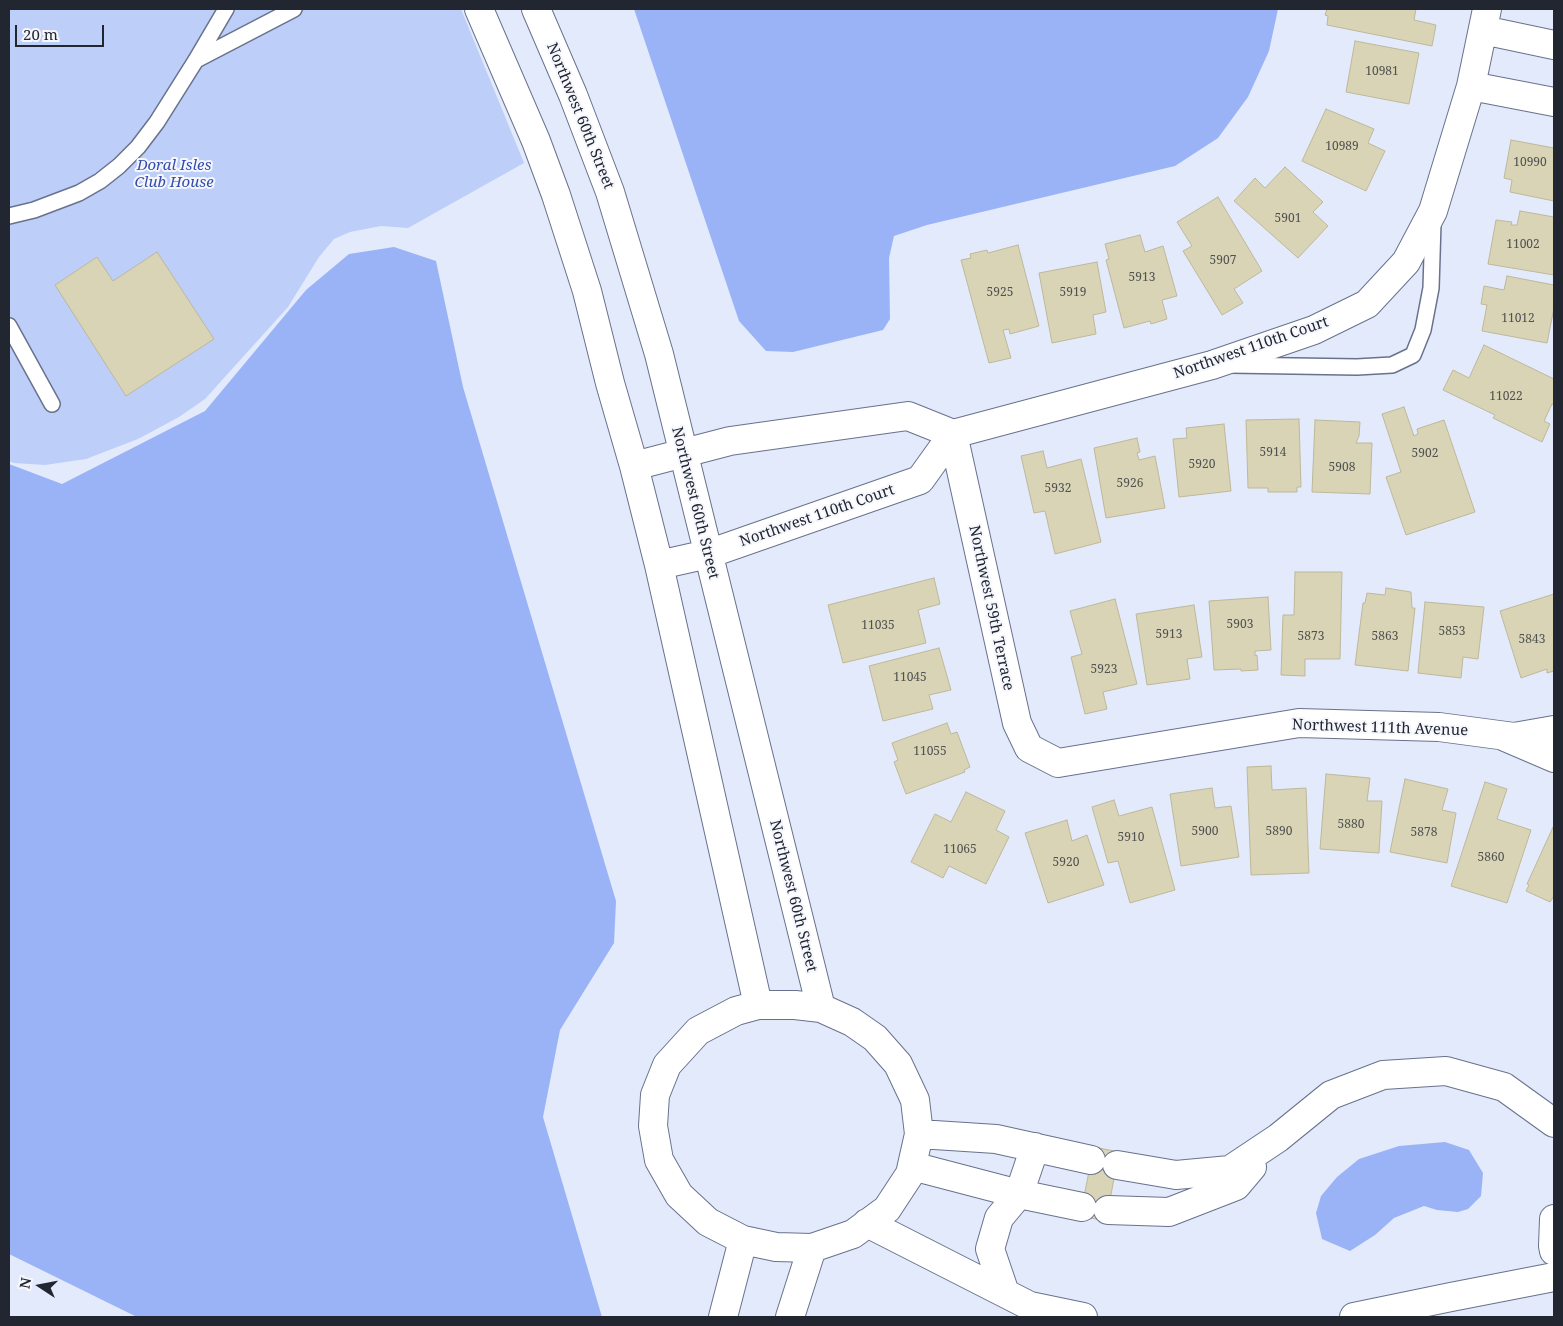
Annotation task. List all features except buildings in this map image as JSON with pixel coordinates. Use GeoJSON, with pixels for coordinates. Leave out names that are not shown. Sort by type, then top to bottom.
{"type":"FeatureCollection","features":[{"type":"Feature","properties":{"kind":"street"},"geometry":{"type":"LineString","coordinates":[[479,9],[532,132],[556,195],[587,291],[659,565],[758,1005]]}},
{"type":"Feature","properties":{"kind":"street","name":"Northwest 60th Street"},"geometry":{"type":"LineString","coordinates":[[536,9],[573,96],[610,192],[659,354],[821,1008]]}},
{"type":"Feature","properties":{"kind":"street"},"geometry":{"type":"LineString","coordinates":[[1485,19],[1554,44]]}},
{"type":"Feature","properties":{"kind":"street","name":"Northwest 110th Court"},"geometry":{"type":"LineString","coordinates":[[659,565],[708,554],[920,480],[953,434],[1212,365],[1314,330],[1368,304],[1406,262],[1433,211],[1471,86],[1485,19]]}},
{"type":"Feature","properties":{"kind":"street"},"geometry":{"type":"LineString","coordinates":[[1471,86],[1554,102]]}},
{"type":"Feature","properties":{"kind":"street"},"geometry":{"type":"LineString","coordinates":[[634,466],[730,441],[908,416],[953,434]]}},
{"type":"Feature","properties":{"kind":"street","name":"Northwest 59th Terrace"},"geometry":{"type":"LineString","coordinates":[[953,434],[1017,723],[1029,748],[1058,763]]}},
{"type":"Feature","properties":{"kind":"street","name":"Northwest 111th Avenue"},"geometry":{"type":"LineString","coordinates":[[1058,763],[1298,722],[1439,727],[1514,737],[1554,730]]}},
{"type":"Feature","properties":{"kind":"street"},"geometry":{"type":"LineString","coordinates":[[1499,735],[1554,758]]}},
{"type":"Feature","properties":{"kind":"street"},"geometry":{"type":"LineString","coordinates":[[758,1005],[795,1005],[821,1008],[852,1022],[875,1038],[898,1064],[915,1100],[919,1134],[910,1174],[887,1209],[852,1234],[812,1248],[776,1247],[743,1240],[708,1222],[678,1195],[659,1160],[652,1126],[655,1095],[667,1065],[698,1031],[736,1011],[758,1005]]}},
{"type":"Feature","properties":{"kind":"street"},"geometry":{"type":"LineString","coordinates":[[919,1134],[996,1139],[1104,1163],[1176,1175],[1230,1170],[1278,1138],[1330,1095],[1383,1075],[1437,1071],[1446,1071],[1504,1087],[1554,1123]]}},
{"type":"Feature","properties":{"kind":"street"},"geometry":{"type":"LineString","coordinates":[[912,1166],[1019,1194],[1095,1208],[1169,1212],[1236,1186],[1278,1138]]}},
{"type":"Feature","properties":{"kind":"street"},"geometry":{"type":"LineString","coordinates":[[1005,1293],[990,1250],[999,1218],[1019,1194],[1035,1147]]}},
{"type":"Feature","properties":{"kind":"street"},"geometry":{"type":"LineString","coordinates":[[1554,1219],[1554,1251]]}},
{"type":"Feature","properties":{"kind":"street"},"geometry":{"type":"LineString","coordinates":[[867,1223],[1030,1306],[1083,1317]]}},
{"type":"Feature","properties":{"kind":"street"},"geometry":{"type":"LineString","coordinates":[[723,1317],[743,1240]]}},
{"type":"Feature","properties":{"kind":"street"},"geometry":{"type":"LineString","coordinates":[[790,1317],[812,1248]]}},
{"type":"Feature","properties":{"kind":"street"},"geometry":{"type":"LineString","coordinates":[[1354,1317],[1554,1277]]}},
{"type":"Feature","properties":{"kind":"lane"},"geometry":{"type":"LineString","coordinates":[[9,216],[34,210],[80,193],[100,181],[138,147],[196,60],[226,9]]}},
{"type":"Feature","properties":{"kind":"lane"},"geometry":{"type":"LineString","coordinates":[[196,60],[294,9]]}},
{"type":"Feature","properties":{"kind":"lane"},"geometry":{"type":"LineString","coordinates":[[1212,365],[1357,367],[1392,365],[1413,354],[1422,330],[1431,288],[1433,211]]}},
{"type":"Feature","properties":{"kind":"lane"},"geometry":{"type":"LineString","coordinates":[[9,326],[52,404]]}},
{"type":"Feature","properties":{"kind":"green space","name":"Doral Isles Club House"},"geometry":{"type":"Polygon","coordinates":[[[9,9],[461,9],[524,163],[408,228],[381,226],[350,232],[334,239],[319,257],[288,307],[205,399],[179,417],[138,439],[86,459],[45,465],[14,463],[9,461],[9,9]]]}},
{"type":"Feature","properties":{"kind":"shaded area"},"geometry":{"type":"Polygon","coordinates":[[[634,9],[1278,9],[1269,51],[1248,97],[1218,138],[1175,166],[927,225],[894,236],[889,258],[890,319],[883,330],[793,352],[766,351],[739,321],[634,9]]]}},
{"type":"Feature","properties":{"kind":"shaded area"},"geometry":{"type":"Polygon","coordinates":[[[394,247],[436,261],[463,387],[616,901],[614,943],[560,1030],[543,1117],[602,1317],[137,1317],[9,1254],[9,464],[62,484],[205,411],[306,290],[349,254],[394,247]]]}},
{"type":"Feature","properties":{"kind":"shaded area"},"geometry":{"type":"Polygon","coordinates":[[[1445,1142],[1469,1150],[1483,1173],[1481,1196],[1468,1209],[1458,1212],[1437,1210],[1424,1206],[1394,1218],[1375,1235],[1350,1251],[1322,1239],[1316,1213],[1321,1196],[1337,1177],[1359,1159],[1399,1146],[1445,1142]]]}}]}
